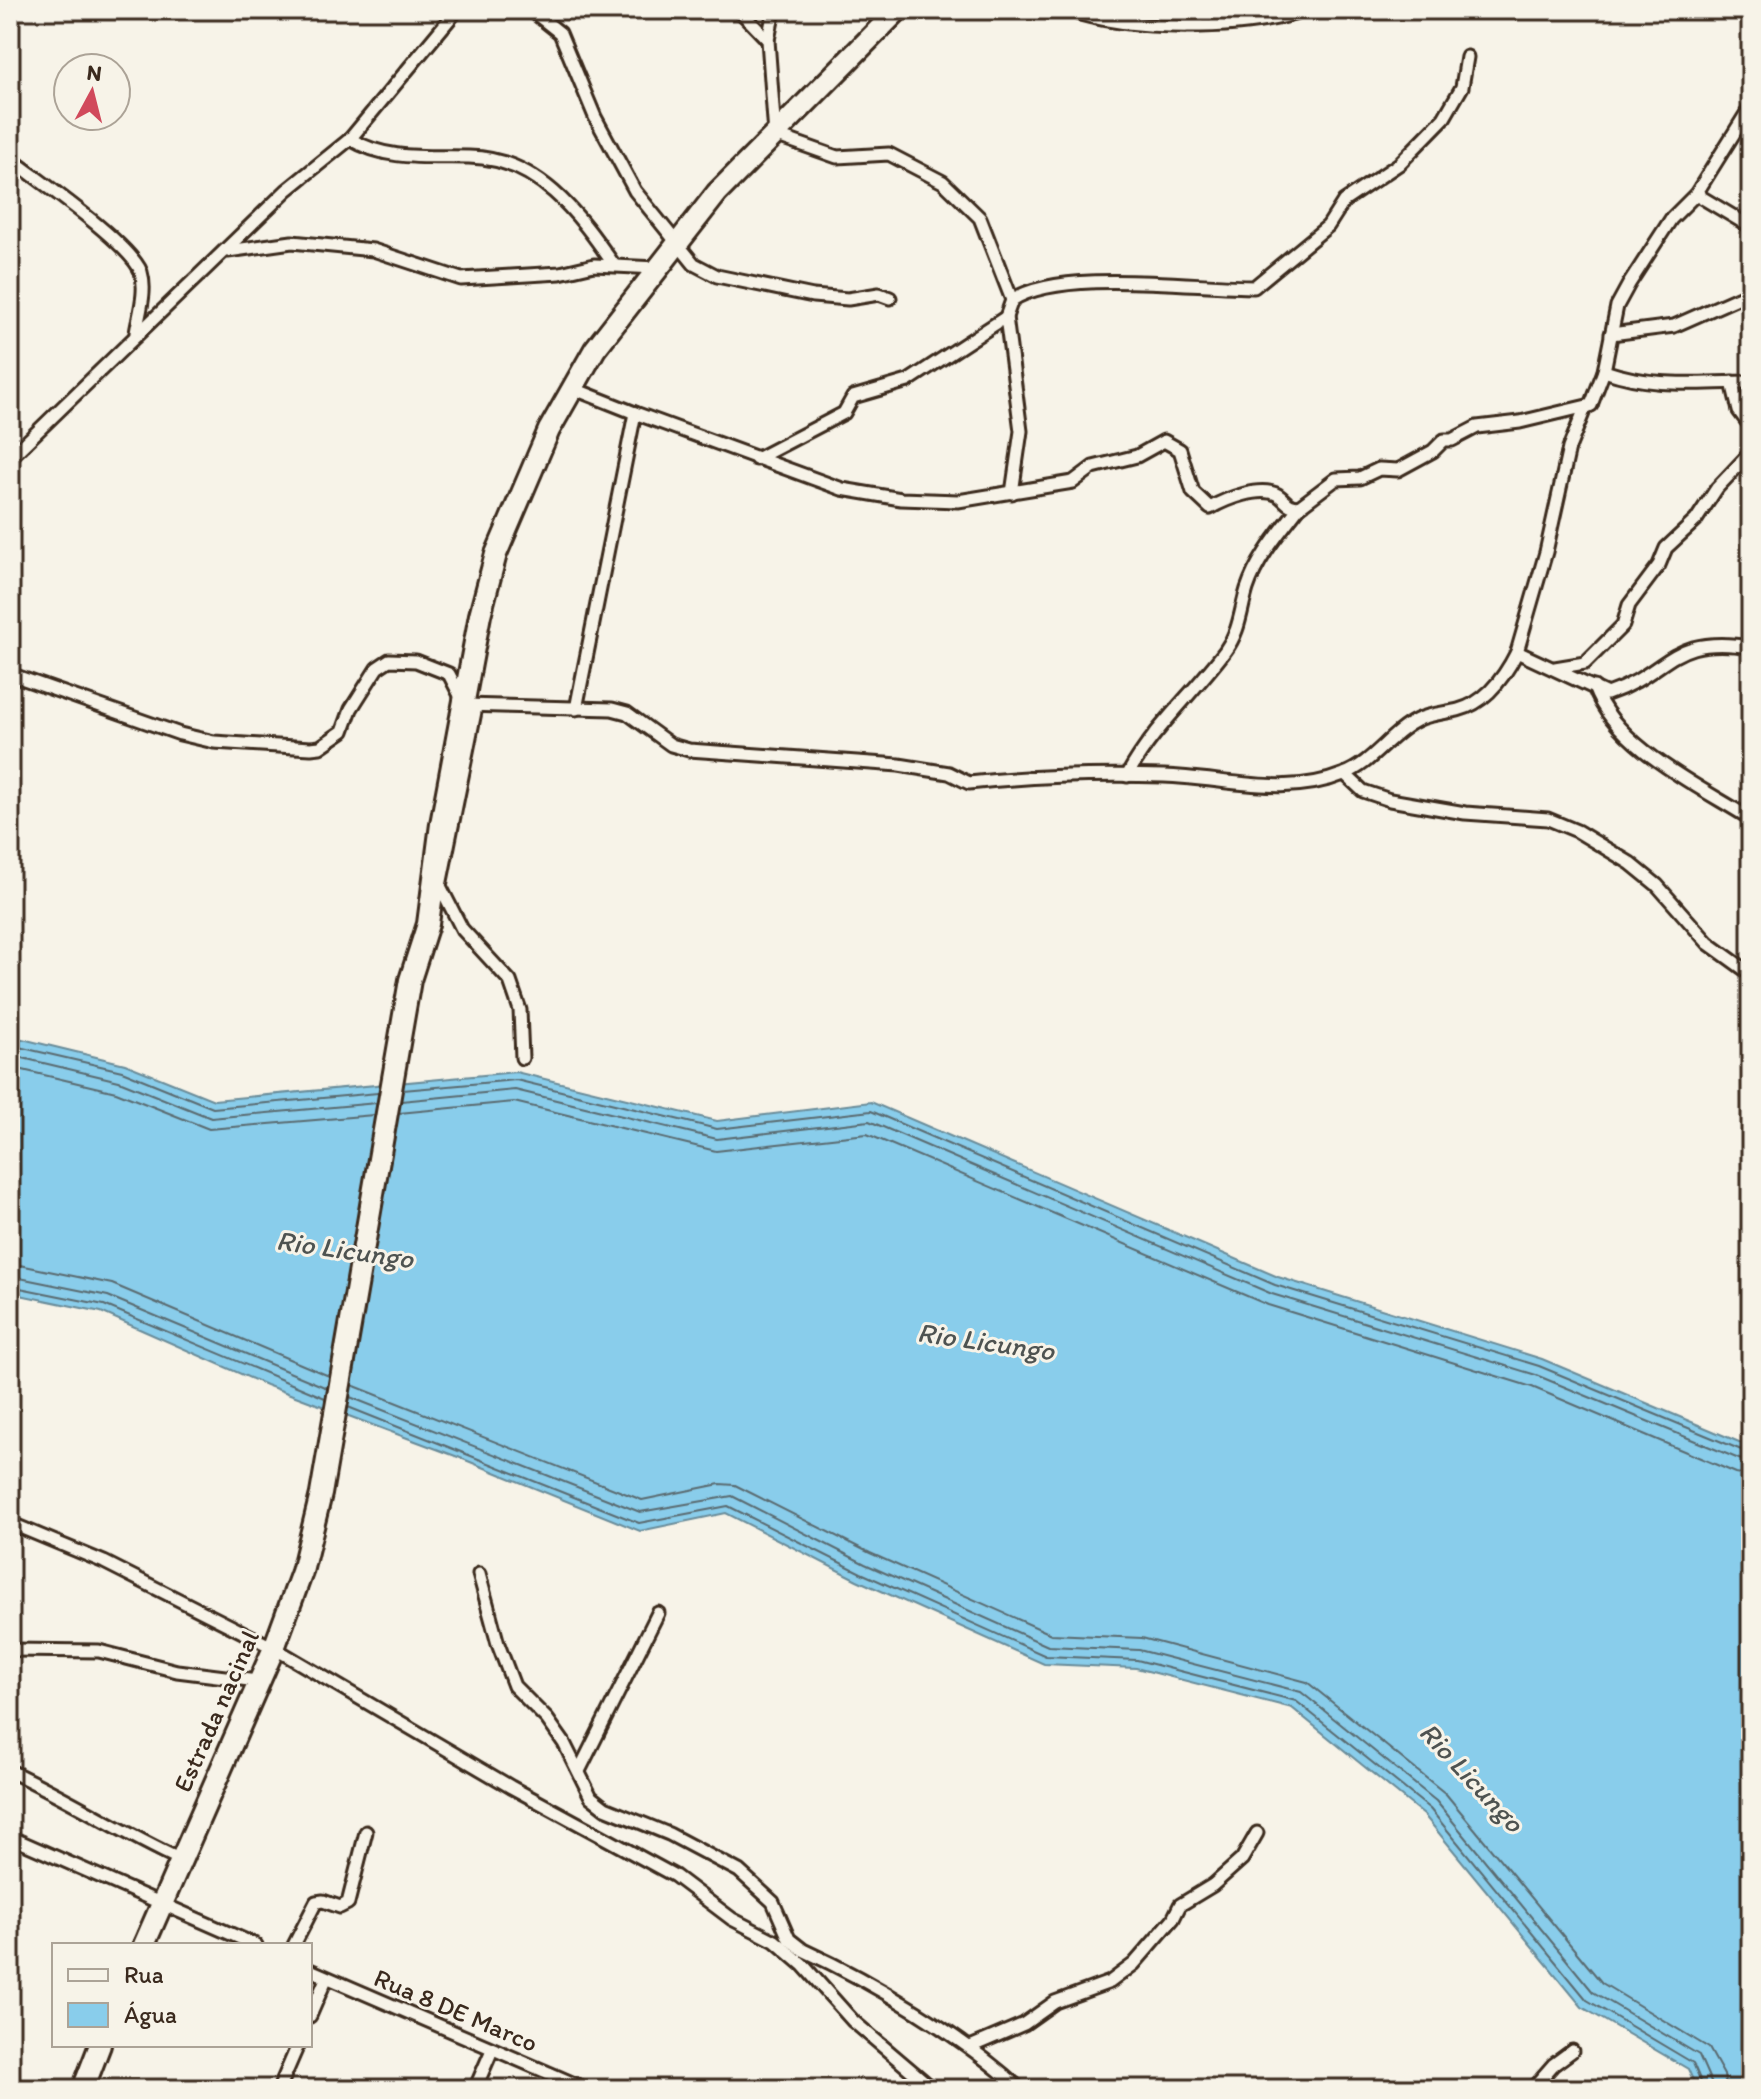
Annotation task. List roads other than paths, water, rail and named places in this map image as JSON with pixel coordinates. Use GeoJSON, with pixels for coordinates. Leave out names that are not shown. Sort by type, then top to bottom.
{"type":"FeatureCollection","features":[{"type":"Feature","properties":{"kind":"highway","name":"Estrada nacinal"},"geometry":{"type":"LineString","coordinates":[[145,1943],[179,1859],[274,1648],[302,1572],[321,1494],[410,980],[428,924],[441,824],[470,706],[480,615],[496,554],[524,484],[595,349],[717,193],[898,10]]}},
{"type":"Feature","properties":{"kind":"highway"},"geometry":{"type":"LineString","coordinates":[[83,2089],[99,2047]]}},
{"type":"Feature","properties":{"kind":"street"},"geometry":{"type":"LineString","coordinates":[[10,458],[136,333],[227,252],[287,190],[350,139],[457,10]]}},
{"type":"Feature","properties":{"kind":"street"},"geometry":{"type":"LineString","coordinates":[[531,10],[560,33],[595,117],[635,191],[679,241],[694,264],[717,276],[813,296],[848,299],[879,294],[890,298]]}},
{"type":"Feature","properties":{"kind":"street"},"geometry":{"type":"LineString","coordinates":[[739,10],[768,40]]}},
{"type":"Feature","properties":{"kind":"street"},"geometry":{"type":"LineString","coordinates":[[774,10],[768,40],[775,135],[837,157],[889,154],[943,182],[980,218],[1012,300],[1006,317],[1021,431],[1012,493]]}},
{"type":"Feature","properties":{"kind":"street"},"geometry":{"type":"LineString","coordinates":[[1067,10],[1123,23],[1207,24],[1263,22],[1308,10]]}},
{"type":"Feature","properties":{"kind":"street"},"geometry":{"type":"LineString","coordinates":[[1012,300],[1040,288],[1098,282],[1254,287],[1328,226],[1344,201],[1399,164],[1444,118],[1462,87],[1467,57]]}},
{"type":"Feature","properties":{"kind":"street"},"geometry":{"type":"LineString","coordinates":[[470,706],[560,705],[627,713],[671,745],[700,753],[789,755],[899,765],[949,773],[969,783],[1127,776],[1220,780],[1254,786],[1304,786],[1345,774],[1408,724],[1423,716],[1470,707],[1493,687],[1517,652],[1546,552],[1569,448],[1604,371],[1617,306],[1671,219],[1696,194],[1751,106]]}},
{"type":"Feature","properties":{"kind":"street"},"geometry":{"type":"LineString","coordinates":[[350,139],[411,159],[480,157],[502,162],[541,179],[560,194],[614,265]]}},
{"type":"Feature","properties":{"kind":"street"},"geometry":{"type":"LineString","coordinates":[[10,158],[105,230],[140,270],[143,293],[136,333]]}},
{"type":"Feature","properties":{"kind":"street"},"geometry":{"type":"LineString","coordinates":[[1696,194],[1751,227]]}},
{"type":"Feature","properties":{"kind":"street"},"geometry":{"type":"LineString","coordinates":[[227,252],[292,242],[373,250],[461,279],[560,273],[614,265],[657,268]]}},
{"type":"Feature","properties":{"kind":"street"},"geometry":{"type":"LineString","coordinates":[[1611,334],[1674,326],[1751,292]]}},
{"type":"Feature","properties":{"kind":"street"},"geometry":{"type":"LineString","coordinates":[[756,459],[836,418],[853,397],[908,381],[1006,317]]}},
{"type":"Feature","properties":{"kind":"street"},"geometry":{"type":"LineString","coordinates":[[1604,371],[1632,380],[1670,386],[1751,382]]}},
{"type":"Feature","properties":{"kind":"street"},"geometry":{"type":"LineString","coordinates":[[1732,382],[1739,411],[1751,427]]}},
{"type":"Feature","properties":{"kind":"street"},"geometry":{"type":"LineString","coordinates":[[572,388],[756,459],[875,497],[958,501],[1073,482],[1093,467],[1137,456],[1164,441],[1180,450],[1193,492],[1208,508],[1227,499],[1265,491],[1278,495],[1292,507],[1299,507]]}},
{"type":"Feature","properties":{"kind":"street"},"geometry":{"type":"LineString","coordinates":[[1127,776],[1141,750],[1226,651],[1240,625],[1246,591],[1256,568],[1299,507],[1336,479],[1369,476],[1379,469],[1398,470],[1433,451],[1444,440],[1452,440],[1477,427],[1520,422],[1591,405]]}},
{"type":"Feature","properties":{"kind":"street"},"geometry":{"type":"LineString","coordinates":[[576,709],[635,413]]}},
{"type":"Feature","properties":{"kind":"street"},"geometry":{"type":"LineString","coordinates":[[1555,668],[1585,663],[1623,625],[1629,605],[1659,565],[1666,548],[1696,520],[1717,488],[1751,452]]}},
{"type":"Feature","properties":{"kind":"street"},"geometry":{"type":"LineString","coordinates":[[1517,652],[1607,694],[1690,646],[1721,642],[1751,647]]}},
{"type":"Feature","properties":{"kind":"street"},"geometry":{"type":"LineString","coordinates":[[10,674],[180,734],[214,742],[320,747],[343,731],[351,709],[377,668],[389,660],[416,661],[449,674],[470,706],[440,886],[462,929],[510,981],[520,1010],[522,1058]]}},
{"type":"Feature","properties":{"kind":"street"},"geometry":{"type":"LineString","coordinates":[[1594,687],[1610,719],[1628,737],[1751,819]]}},
{"type":"Feature","properties":{"kind":"street"},"geometry":{"type":"LineString","coordinates":[[1345,774],[1363,791],[1390,800],[1465,813],[1548,819],[1577,831],[1648,878],[1708,943],[1751,974]]}},
{"type":"Feature","properties":{"kind":"street"},"geometry":{"type":"LineString","coordinates":[[10,1523],[104,1562],[274,1648],[511,1787],[675,1876],[732,1919],[775,1941],[803,1965],[853,2021],[933,2089]]}},
{"type":"Feature","properties":{"kind":"street"},"geometry":{"type":"LineString","coordinates":[[479,1574],[498,1644],[514,1686],[547,1719],[579,1771],[584,1788],[605,1808],[669,1834],[739,1871],[773,1902],[789,1939],[803,1950],[920,2015],[970,2047],[1020,2089]]}},
{"type":"Feature","properties":{"kind":"street"},"geometry":{"type":"LineString","coordinates":[[579,1771],[658,1613]]}},
{"type":"Feature","properties":{"kind":"street"},"geometry":{"type":"LineString","coordinates":[[10,1650],[99,1651],[177,1671],[257,1681]]}},
{"type":"Feature","properties":{"kind":"street"},"geometry":{"type":"LineString","coordinates":[[10,1771],[77,1802],[133,1837],[179,1859]]}},
{"type":"Feature","properties":{"kind":"street"},"geometry":{"type":"LineString","coordinates":[[295,1943],[316,1902],[323,1901],[340,1907],[348,1903],[366,1832]]}},
{"type":"Feature","properties":{"kind":"street"},"geometry":{"type":"LineString","coordinates":[[970,2047],[1024,2024],[1055,2002],[1110,1982],[1134,1964],[1173,1919],[1180,1905],[1213,1885],[1242,1859],[1257,1833]]}},
{"type":"Feature","properties":{"kind":"street"},"geometry":{"type":"LineString","coordinates":[[10,1837],[251,1943]]}},
{"type":"Feature","properties":{"kind":"street","name":"Rua 8 DE Marco"},"geometry":{"type":"LineString","coordinates":[[312,1971],[586,2089]]}},
{"type":"Feature","properties":{"kind":"street"},"geometry":{"type":"LineString","coordinates":[[312,2011],[326,1979]]}},
{"type":"Feature","properties":{"kind":"street"},"geometry":{"type":"LineString","coordinates":[[279,2089],[297,2047]]}},
{"type":"Feature","properties":{"kind":"street"},"geometry":{"type":"LineString","coordinates":[[475,2089],[492,2050]]}},
{"type":"Feature","properties":{"kind":"street"},"geometry":{"type":"LineString","coordinates":[[1532,2089],[1553,2065],[1572,2051]]}},
{"type":"Feature","properties":{"kind":"water","name":"Rio Licungo"},"geometry":{"type":"Polygon","coordinates":[[[10,1036],[125,1064],[214,1100],[516,1072],[717,1121],[871,1102],[1278,1277],[1542,1359],[1751,1447],[1751,2089],[1697,2089],[1688,2069],[1582,2007],[1424,1815],[1292,1708],[1136,1668],[1044,1664],[857,1580],[726,1513],[640,1531],[458,1457],[266,1385],[101,1312],[10,1293],[10,1036]]]}}]}
